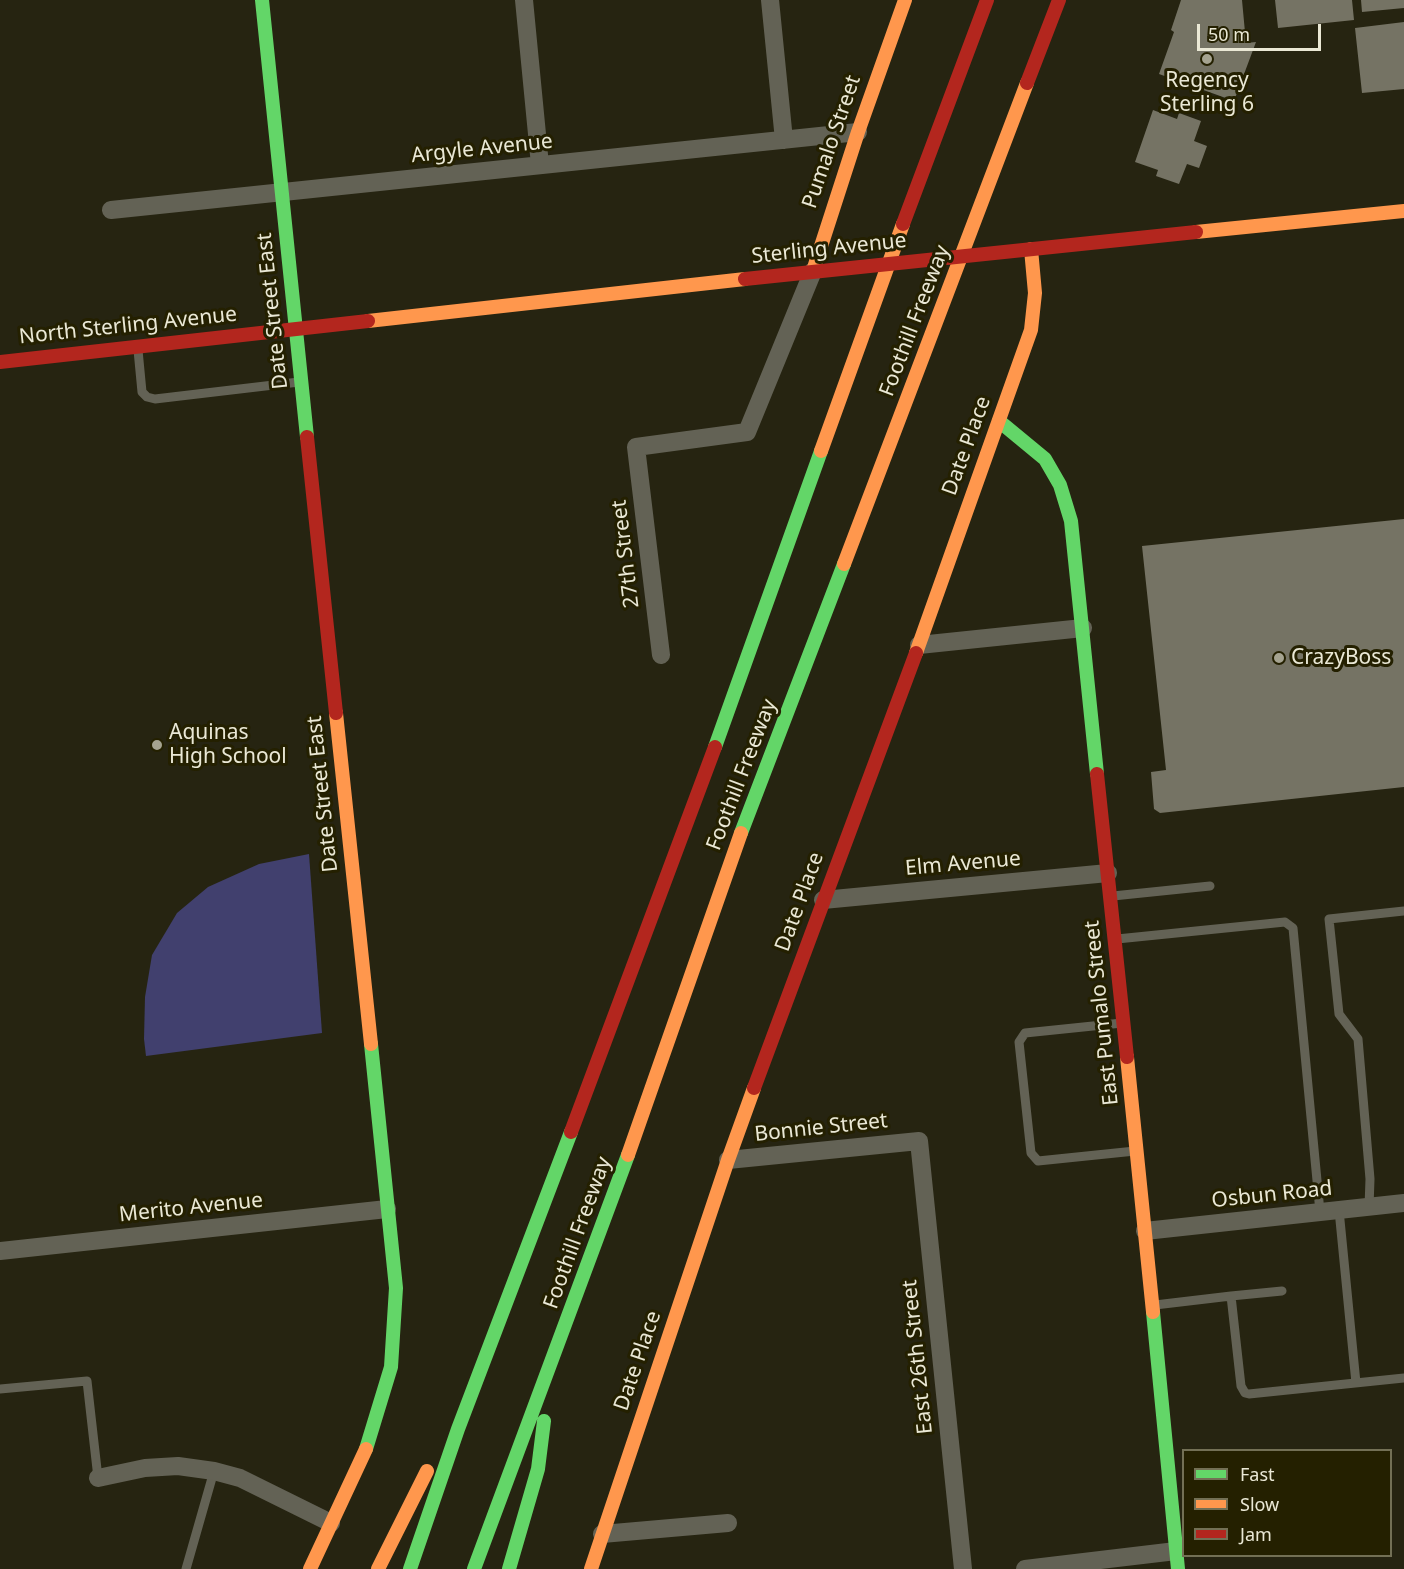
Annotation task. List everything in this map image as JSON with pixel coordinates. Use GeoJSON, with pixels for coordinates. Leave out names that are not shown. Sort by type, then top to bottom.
{"type":"FeatureCollection","features":[{"type":"Feature","properties":{"kind":"main road","name":"Date Street East"},"geometry":{"type":"LineString","coordinates":[[262,0],[396,1288],[391,1367],[368,1444],[310,1569]]}},
{"type":"Feature","properties":{"kind":"main road","name":"Pumalo Street"},"geometry":{"type":"LineString","coordinates":[[813,271],[858,132],[905,0]]}},
{"type":"Feature","properties":{"kind":"main road","name":"Foothill Freeway"},"geometry":{"type":"LineString","coordinates":[[410,1569],[458,1429],[691,815],[911,201],[987,0]]}},
{"type":"Feature","properties":{"kind":"main road","name":"Foothill Freeway"},"geometry":{"type":"LineString","coordinates":[[474,1569],[611,1204],[744,825],[1059,0]]}},
{"type":"Feature","properties":{"kind":"main road","name":"Sterling Avenue"},"geometry":{"type":"LineString","coordinates":[[296,329],[813,271],[1404,211]]}},
{"type":"Feature","properties":{"kind":"main road","name":"Date Place"},"geometry":{"type":"LineString","coordinates":[[591,1569],[728,1160],[919,645],[1031,330],[1035,293],[1031,249]]}},
{"type":"Feature","properties":{"kind":"main road","name":"North Sterling Avenue"},"geometry":{"type":"LineString","coordinates":[[0,362],[296,329]]}},
{"type":"Feature","properties":{"kind":"main road","name":"East Pumalo Street"},"geometry":{"type":"LineString","coordinates":[[999,422],[1045,459],[1060,485],[1071,520],[1153,1305],[1177,1560]]}},
{"type":"Feature","properties":{"kind":"main road"},"geometry":{"type":"LineString","coordinates":[[509,1569],[538,1469],[549,1372]]}},
{"type":"Feature","properties":{"kind":"main road"},"geometry":{"type":"LineString","coordinates":[[378,1569],[423,1476],[458,1429]]}},
{"type":"Feature","properties":{"kind":"street"},"geometry":{"type":"LineString","coordinates":[[524,0],[540,165]]}},
{"type":"Feature","properties":{"kind":"street"},"geometry":{"type":"LineString","coordinates":[[770,0],[784,140]]}},
{"type":"Feature","properties":{"kind":"street","name":"Argyle Avenue"},"geometry":{"type":"LineString","coordinates":[[111,210],[858,132]]}},
{"type":"Feature","properties":{"kind":"street","name":"Pumalo Street"},"geometry":{"type":"LineString","coordinates":[[636,447],[747,432],[813,271]]}},
{"type":"Feature","properties":{"kind":"street","name":"27th Street"},"geometry":{"type":"LineString","coordinates":[[636,447],[661,655]]}},
{"type":"Feature","properties":{"kind":"street"},"geometry":{"type":"LineString","coordinates":[[919,645],[1083,628]]}},
{"type":"Feature","properties":{"kind":"street","name":"Elm Avenue"},"geometry":{"type":"LineString","coordinates":[[823,900],[1108,873]]}},
{"type":"Feature","properties":{"kind":"street","name":"Bonnie Street"},"geometry":{"type":"LineString","coordinates":[[728,1160],[919,1141]]}},
{"type":"Feature","properties":{"kind":"street","name":"East 26th Street"},"geometry":{"type":"LineString","coordinates":[[919,1141],[963,1569]]}},
{"type":"Feature","properties":{"kind":"street","name":"Osbun Road"},"geometry":{"type":"LineString","coordinates":[[1145,1231],[1404,1203]]}},
{"type":"Feature","properties":{"kind":"street","name":"Merito Avenue"},"geometry":{"type":"LineString","coordinates":[[0,1251],[387,1209]]}},
{"type":"Feature","properties":{"kind":"street"},"geometry":{"type":"LineString","coordinates":[[98,1478],[145,1468],[178,1466],[214,1471],[240,1478],[331,1523]]}},
{"type":"Feature","properties":{"kind":"street"},"geometry":{"type":"LineString","coordinates":[[602,1534],[728,1523]]}},
{"type":"Feature","properties":{"kind":"street"},"geometry":{"type":"LineString","coordinates":[[1025,1569],[1177,1560]]}},
{"type":"Feature","properties":{"kind":"lane"},"geometry":{"type":"LineString","coordinates":[[137,346],[142,392],[147,397],[155,399],[301,381]]}},
{"type":"Feature","properties":{"kind":"lane"},"geometry":{"type":"LineString","coordinates":[[1110,896],[1210,886]]}},
{"type":"Feature","properties":{"kind":"lane"},"geometry":{"type":"LineString","coordinates":[[1369,1207],[1370,1179],[1358,1039],[1338,1014],[1329,919],[1404,911]]}},
{"type":"Feature","properties":{"kind":"lane"},"geometry":{"type":"LineString","coordinates":[[1115,939],[1285,922],[1293,928],[1320,1212]]}},
{"type":"Feature","properties":{"kind":"lane"},"geometry":{"type":"LineString","coordinates":[[1124,1023],[1025,1033],[1019,1042],[1021,1064],[1031,1154],[1038,1161],[1137,1151]]}},
{"type":"Feature","properties":{"kind":"lane"},"geometry":{"type":"LineString","coordinates":[[1339,1210],[1356,1383]]}},
{"type":"Feature","properties":{"kind":"lane"},"geometry":{"type":"LineString","coordinates":[[1153,1305],[1282,1290]]}},
{"type":"Feature","properties":{"kind":"lane"},"geometry":{"type":"LineString","coordinates":[[1232,1296],[1241,1386],[1245,1393],[1404,1378]]}},
{"type":"Feature","properties":{"kind":"lane"},"geometry":{"type":"LineString","coordinates":[[0,1389],[87,1381],[98,1478]]}},
{"type":"Feature","properties":{"kind":"lane"},"geometry":{"type":"LineString","coordinates":[[186,1569],[214,1471]]}},
{"type":"Feature","properties":{"kind":"shaded area"},"geometry":{"type":"Polygon","coordinates":[[[309,854],[322,1033],[146,1056],[145,997],[152,955],[177,913],[208,887],[259,864],[309,854]]]}},
{"type":"Feature","properties":{"kind":"building","name":"Regency Sterling 6"},"geometry":{"type":"Polygon","coordinates":[[[1181,0],[1242,0],[1246,43],[1256,42],[1234,101],[1159,74],[1174,32],[1171,30],[1181,0]]]}},
{"type":"Feature","properties":{"kind":"building"},"geometry":{"type":"Polygon","coordinates":[[[1275,0],[1352,0],[1354,20],[1278,28],[1275,0]]]}},
{"type":"Feature","properties":{"kind":"building"},"geometry":{"type":"Polygon","coordinates":[[[1361,0],[1404,0],[1404,8],[1362,12],[1361,0]]]}},
{"type":"Feature","properties":{"kind":"building"},"geometry":{"type":"Polygon","coordinates":[[[1404,22],[1404,89],[1362,93],[1355,28],[1404,22]]]}},
{"type":"Feature","properties":{"kind":"building"},"geometry":{"type":"Polygon","coordinates":[[[1153,110],[1177,119],[1179,113],[1201,121],[1194,141],[1207,146],[1199,168],[1187,164],[1179,184],[1156,176],[1158,170],[1135,162],[1153,110]]]}},
{"type":"Feature","properties":{"kind":"building","name":"CrazyBoss"},"geometry":{"type":"Polygon","coordinates":[[[1404,519],[1404,787],[1160,813],[1154,809],[1151,772],[1166,770],[1142,546],[1404,519]]]}},
{"type":"Feature","properties":{"kind":"traffic: fast"},"geometry":{"type":"LineString","coordinates":[[262,0],[307,437]]}},
{"type":"Feature","properties":{"kind":"traffic: fast"},"geometry":{"type":"LineString","coordinates":[[999,421],[1045,459],[1060,485],[1071,521],[1097,774]]}},
{"type":"Feature","properties":{"kind":"traffic: fast"},"geometry":{"type":"LineString","coordinates":[[715,747],[821,451]]}},
{"type":"Feature","properties":{"kind":"traffic: fast"},"geometry":{"type":"LineString","coordinates":[[741,833],[844,564]]}},
{"type":"Feature","properties":{"kind":"traffic: fast"},"geometry":{"type":"LineString","coordinates":[[366,1449],[391,1367],[396,1288],[371,1044]]}},
{"type":"Feature","properties":{"kind":"traffic: fast"},"geometry":{"type":"LineString","coordinates":[[410,1569],[458,1429],[571,1132]]}},
{"type":"Feature","properties":{"kind":"traffic: fast"},"geometry":{"type":"LineString","coordinates":[[474,1569],[628,1155]]}},
{"type":"Feature","properties":{"kind":"traffic: fast"},"geometry":{"type":"LineString","coordinates":[[1153,1312],[1178,1569]]}},
{"type":"Feature","properties":{"kind":"traffic: fast"},"geometry":{"type":"LineString","coordinates":[[509,1569],[538,1469],[544,1421]]}},
{"type":"Feature","properties":{"kind":"traffic: slow"},"geometry":{"type":"LineString","coordinates":[[813,271],[858,132],[905,0]]}},
{"type":"Feature","properties":{"kind":"traffic: slow"},"geometry":{"type":"LineString","coordinates":[[844,564],[1027,83]]}},
{"type":"Feature","properties":{"kind":"traffic: slow"},"geometry":{"type":"LineString","coordinates":[[1196,232],[1404,211]]}},
{"type":"Feature","properties":{"kind":"traffic: slow"},"geometry":{"type":"LineString","coordinates":[[821,451],[903,224]]}},
{"type":"Feature","properties":{"kind":"traffic: slow"},"geometry":{"type":"LineString","coordinates":[[916,653],[1031,330],[1035,293],[1031,249]]}},
{"type":"Feature","properties":{"kind":"traffic: slow"},"geometry":{"type":"LineString","coordinates":[[368,321],[745,279]]}},
{"type":"Feature","properties":{"kind":"traffic: slow"},"geometry":{"type":"LineString","coordinates":[[336,713],[371,1044]]}},
{"type":"Feature","properties":{"kind":"traffic: slow"},"geometry":{"type":"LineString","coordinates":[[628,1155],[741,833]]}},
{"type":"Feature","properties":{"kind":"traffic: slow"},"geometry":{"type":"LineString","coordinates":[[1127,1057],[1153,1312]]}},
{"type":"Feature","properties":{"kind":"traffic: slow"},"geometry":{"type":"LineString","coordinates":[[591,1569],[754,1088]]}},
{"type":"Feature","properties":{"kind":"traffic: slow"},"geometry":{"type":"LineString","coordinates":[[310,1569],[366,1449]]}},
{"type":"Feature","properties":{"kind":"traffic: slow"},"geometry":{"type":"LineString","coordinates":[[378,1569],[427,1471]]}},
{"type":"Feature","properties":{"kind":"traffic: jam"},"geometry":{"type":"LineString","coordinates":[[903,224],[987,0]]}},
{"type":"Feature","properties":{"kind":"traffic: jam"},"geometry":{"type":"LineString","coordinates":[[1027,83],[1059,0]]}},
{"type":"Feature","properties":{"kind":"traffic: jam"},"geometry":{"type":"LineString","coordinates":[[745,279],[1196,232]]}},
{"type":"Feature","properties":{"kind":"traffic: jam"},"geometry":{"type":"LineString","coordinates":[[0,362],[368,321]]}},
{"type":"Feature","properties":{"kind":"traffic: jam"},"geometry":{"type":"LineString","coordinates":[[307,437],[336,713]]}},
{"type":"Feature","properties":{"kind":"traffic: jam"},"geometry":{"type":"LineString","coordinates":[[754,1088],[916,653]]}},
{"type":"Feature","properties":{"kind":"traffic: jam"},"geometry":{"type":"LineString","coordinates":[[571,1132],[715,747]]}},
{"type":"Feature","properties":{"kind":"traffic: jam"},"geometry":{"type":"LineString","coordinates":[[1097,774],[1127,1057]]}},
{"type":"Feature","properties":{"kind":"place","name":"Regency Sterling 6"},"geometry":{"type":"Point","coordinates":[1207,59]}},
{"type":"Feature","properties":{"kind":"place","name":"CrazyBoss"},"geometry":{"type":"Point","coordinates":[1279,658]}},
{"type":"Feature","properties":{"kind":"place","name":"Aquinas High School"},"geometry":{"type":"Point","coordinates":[157,745]}}]}
